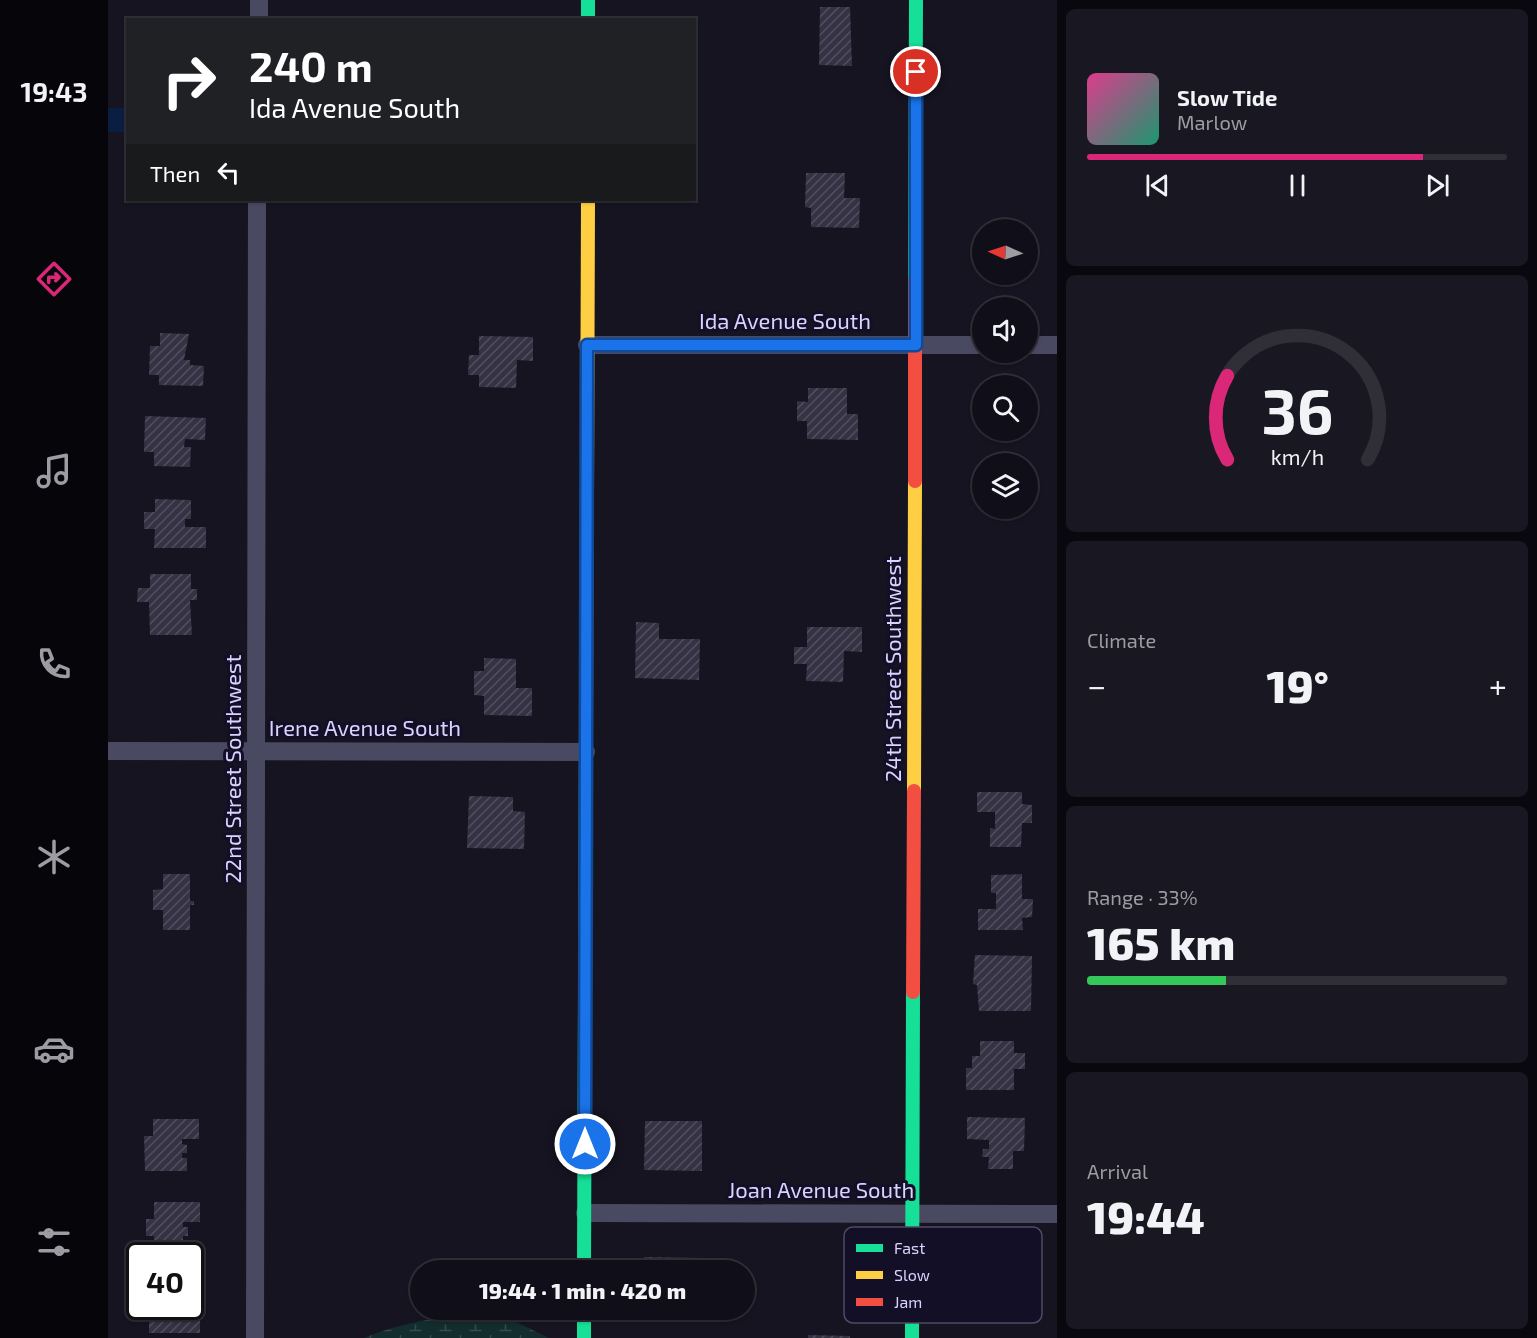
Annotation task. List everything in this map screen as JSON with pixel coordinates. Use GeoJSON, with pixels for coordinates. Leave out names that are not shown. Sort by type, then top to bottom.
{"type":"FeatureCollection","features":[{"type":"Feature","properties":{"kind":"street"},"geometry":{"type":"LineString","coordinates":[[259,0],[259,18]]}},
{"type":"Feature","properties":{"kind":"street"},"geometry":{"type":"LineString","coordinates":[[588,0],[588,18]]}},
{"type":"Feature","properties":{"kind":"street","name":"24th Street Southwest"},"geometry":{"type":"LineString","coordinates":[[913,1227],[916,0]]}},
{"type":"Feature","properties":{"kind":"street","name":"22nd Street Southwest"},"geometry":{"type":"LineString","coordinates":[[255,1338],[257,201]]}},
{"type":"Feature","properties":{"kind":"street"},"geometry":{"type":"LineString","coordinates":[[584,1260],[588,201]]}},
{"type":"Feature","properties":{"kind":"street","name":"Ida Avenue South"},"geometry":{"type":"LineString","coordinates":[[587,345],[972,345]]}},
{"type":"Feature","properties":{"kind":"street"},"geometry":{"type":"LineString","coordinates":[[1038,345],[1057,345]]}},
{"type":"Feature","properties":{"kind":"street","name":"Irene Avenue South"},"geometry":{"type":"LineString","coordinates":[[108,751],[586,752]]}},
{"type":"Feature","properties":{"kind":"street","name":"Joan Avenue South"},"geometry":{"type":"LineString","coordinates":[[585,1213],[1057,1214]]}},
{"type":"Feature","properties":{"kind":"street"},"geometry":{"type":"LineString","coordinates":[[584,1320],[584,1338]]}},
{"type":"Feature","properties":{"kind":"street","name":"24th Street Southwest"},"geometry":{"type":"LineString","coordinates":[[912,1323],[912,1338]]}},
{"type":"Feature","properties":{"kind":"green space"},"geometry":{"type":"Polygon","coordinates":[[[423,1320],[511,1320],[549,1338],[364,1338],[423,1320]]]}},
{"type":"Feature","properties":{"kind":"building"},"geometry":{"type":"Polygon","coordinates":[[[820,7],[850,7],[852,66],[819,65],[820,7]]]}},
{"type":"Feature","properties":{"kind":"building"},"geometry":{"type":"Polygon","coordinates":[[[806,173],[845,173],[844,198],[860,198],[859,228],[811,227],[811,208],[805,207],[806,173]]]}},
{"type":"Feature","properties":{"kind":"building"},"geometry":{"type":"Polygon","coordinates":[[[160,333],[189,334],[184,360],[190,360],[190,365],[204,366],[203,386],[159,385],[159,375],[149,375],[150,346],[160,346],[160,333]]]}},
{"type":"Feature","properties":{"kind":"building"},"geometry":{"type":"Polygon","coordinates":[[[479,336],[533,337],[533,361],[517,360],[516,388],[479,387],[479,375],[468,375],[469,355],[479,355],[479,336]]]}},
{"type":"Feature","properties":{"kind":"building"},"geometry":{"type":"Polygon","coordinates":[[[808,388],[847,388],[847,414],[858,414],[858,440],[807,439],[807,421],[797,421],[797,401],[808,402],[808,388]]]}},
{"type":"Feature","properties":{"kind":"building"},"geometry":{"type":"Polygon","coordinates":[[[145,416],[206,418],[205,440],[185,439],[184,447],[191,447],[190,467],[154,466],[154,452],[144,452],[145,416]]]}},
{"type":"Feature","properties":{"kind":"building"},"geometry":{"type":"Polygon","coordinates":[[[155,499],[191,500],[191,519],[185,519],[185,527],[206,527],[206,548],[154,548],[155,529],[144,529],[144,512],[155,512],[155,499]]]}},
{"type":"Feature","properties":{"kind":"building"},"geometry":{"type":"Polygon","coordinates":[[[150,574],[191,574],[191,589],[197,589],[197,600],[190,600],[192,635],[150,635],[149,602],[137,602],[138,588],[150,588],[150,574]]]}},
{"type":"Feature","properties":{"kind":"building"},"geometry":{"type":"Polygon","coordinates":[[[636,622],[659,623],[659,639],[700,639],[699,680],[635,678],[636,622]]]}},
{"type":"Feature","properties":{"kind":"building"},"geometry":{"type":"Polygon","coordinates":[[[807,627],[862,627],[862,652],[844,651],[843,682],[806,681],[807,664],[794,664],[794,647],[807,647],[807,627]]]}},
{"type":"Feature","properties":{"kind":"building"},"geometry":{"type":"Polygon","coordinates":[[[484,658],[516,659],[516,688],[532,688],[532,716],[484,715],[484,696],[474,695],[474,671],[484,671],[484,658]]]}},
{"type":"Feature","properties":{"kind":"building"},"geometry":{"type":"Polygon","coordinates":[[[977,792],[1022,792],[1022,804],[1032,805],[1032,823],[1022,823],[1021,847],[990,847],[990,828],[995,829],[995,812],[977,812],[977,792]]]}},
{"type":"Feature","properties":{"kind":"building"},"geometry":{"type":"Polygon","coordinates":[[[469,796],[513,797],[513,811],[525,812],[524,849],[467,848],[469,796]]]}},
{"type":"Feature","properties":{"kind":"building"},"geometry":{"type":"Polygon","coordinates":[[[163,874],[190,874],[190,901],[194,901],[194,905],[190,905],[190,930],[163,930],[163,910],[153,910],[153,890],[163,889],[163,874]]]}},
{"type":"Feature","properties":{"kind":"building"},"geometry":{"type":"Polygon","coordinates":[[[1022,874],[1022,899],[1033,899],[1032,917],[1022,918],[1023,930],[978,930],[978,909],[996,909],[996,893],[991,893],[991,875],[1022,874]]]}},
{"type":"Feature","properties":{"kind":"building"},"geometry":{"type":"Polygon","coordinates":[[[975,955],[1032,956],[1031,1011],[979,1011],[977,985],[973,984],[975,955]]]}},
{"type":"Feature","properties":{"kind":"building"},"geometry":{"type":"Polygon","coordinates":[[[980,1041],[1014,1041],[1014,1053],[1025,1053],[1025,1069],[1014,1069],[1014,1090],[966,1090],[966,1068],[972,1068],[972,1056],[980,1056],[980,1041]]]}},
{"type":"Feature","properties":{"kind":"building"},"geometry":{"type":"Polygon","coordinates":[[[967,1117],[1025,1118],[1024,1151],[1013,1151],[1013,1169],[988,1169],[989,1157],[982,1157],[983,1149],[989,1149],[989,1140],[967,1139],[967,1117]]]}},
{"type":"Feature","properties":{"kind":"building"},"geometry":{"type":"Polygon","coordinates":[[[153,1119],[199,1119],[199,1139],[182,1139],[182,1144],[187,1145],[187,1153],[182,1153],[182,1158],[187,1158],[187,1171],[145,1171],[144,1136],[153,1136],[153,1119]]]}},
{"type":"Feature","properties":{"kind":"building"},"geometry":{"type":"Polygon","coordinates":[[[645,1121],[702,1121],[702,1171],[644,1170],[645,1121]]]}},
{"type":"Feature","properties":{"kind":"building"},"geometry":{"type":"Polygon","coordinates":[[[154,1202],[200,1202],[200,1222],[183,1222],[183,1227],[188,1227],[188,1236],[183,1236],[183,1241],[188,1242],[154,1242],[154,1236],[146,1236],[146,1219],[154,1219],[154,1202]]]}},
{"type":"Feature","properties":{"kind":"building"},"geometry":{"type":"Polygon","coordinates":[[[644,1257],[704,1258],[704,1260],[644,1260],[644,1257]]]}},
{"type":"Feature","properties":{"kind":"building"},"geometry":{"type":"Polygon","coordinates":[[[149,1320],[200,1320],[200,1333],[149,1333],[149,1320]]]}},
{"type":"Feature","properties":{"kind":"building"},"geometry":{"type":"Polygon","coordinates":[[[808,1335],[850,1336],[850,1338],[808,1338],[808,1335]]]}},
{"type":"Feature","properties":{"kind":"waterway"},"geometry":{"type":"LineString","coordinates":[[108,120],[126,120]]}},
{"type":"Feature","properties":{"kind":"traffic: fast"},"geometry":{"type":"LineString","coordinates":[[588,0],[588,18]]}},
{"type":"Feature","properties":{"kind":"traffic: fast"},"geometry":{"type":"LineString","coordinates":[[915,280],[916,0]]}},
{"type":"Feature","properties":{"kind":"traffic: fast"},"geometry":{"type":"LineString","coordinates":[[584,1260],[586,723]]}},
{"type":"Feature","properties":{"kind":"traffic: fast"},"geometry":{"type":"LineString","coordinates":[[912,1227],[913,992]]}},
{"type":"Feature","properties":{"kind":"traffic: fast"},"geometry":{"type":"LineString","coordinates":[[584,1320],[584,1338]]}},
{"type":"Feature","properties":{"kind":"traffic: fast"},"geometry":{"type":"LineString","coordinates":[[912,1323],[912,1338]]}},
{"type":"Feature","properties":{"kind":"traffic: slow"},"geometry":{"type":"LineString","coordinates":[[587,494],[588,201]]}},
{"type":"Feature","properties":{"kind":"traffic: slow"},"geometry":{"type":"LineString","coordinates":[[914,791],[915,481]]}},
{"type":"Feature","properties":{"kind":"traffic: jam"},"geometry":{"type":"LineString","coordinates":[[915,280],[915,481]]}},
{"type":"Feature","properties":{"kind":"traffic: jam"},"geometry":{"type":"LineString","coordinates":[[586,723],[587,494]]}},
{"type":"Feature","properties":{"kind":"traffic: jam"},"geometry":{"type":"LineString","coordinates":[[913,992],[914,791]]}},
{"type":"Feature","properties":{"kind":"route"},"geometry":{"type":"LineString","coordinates":[[585,1144],[587,345],[916,345],[916,72]]}}]}
